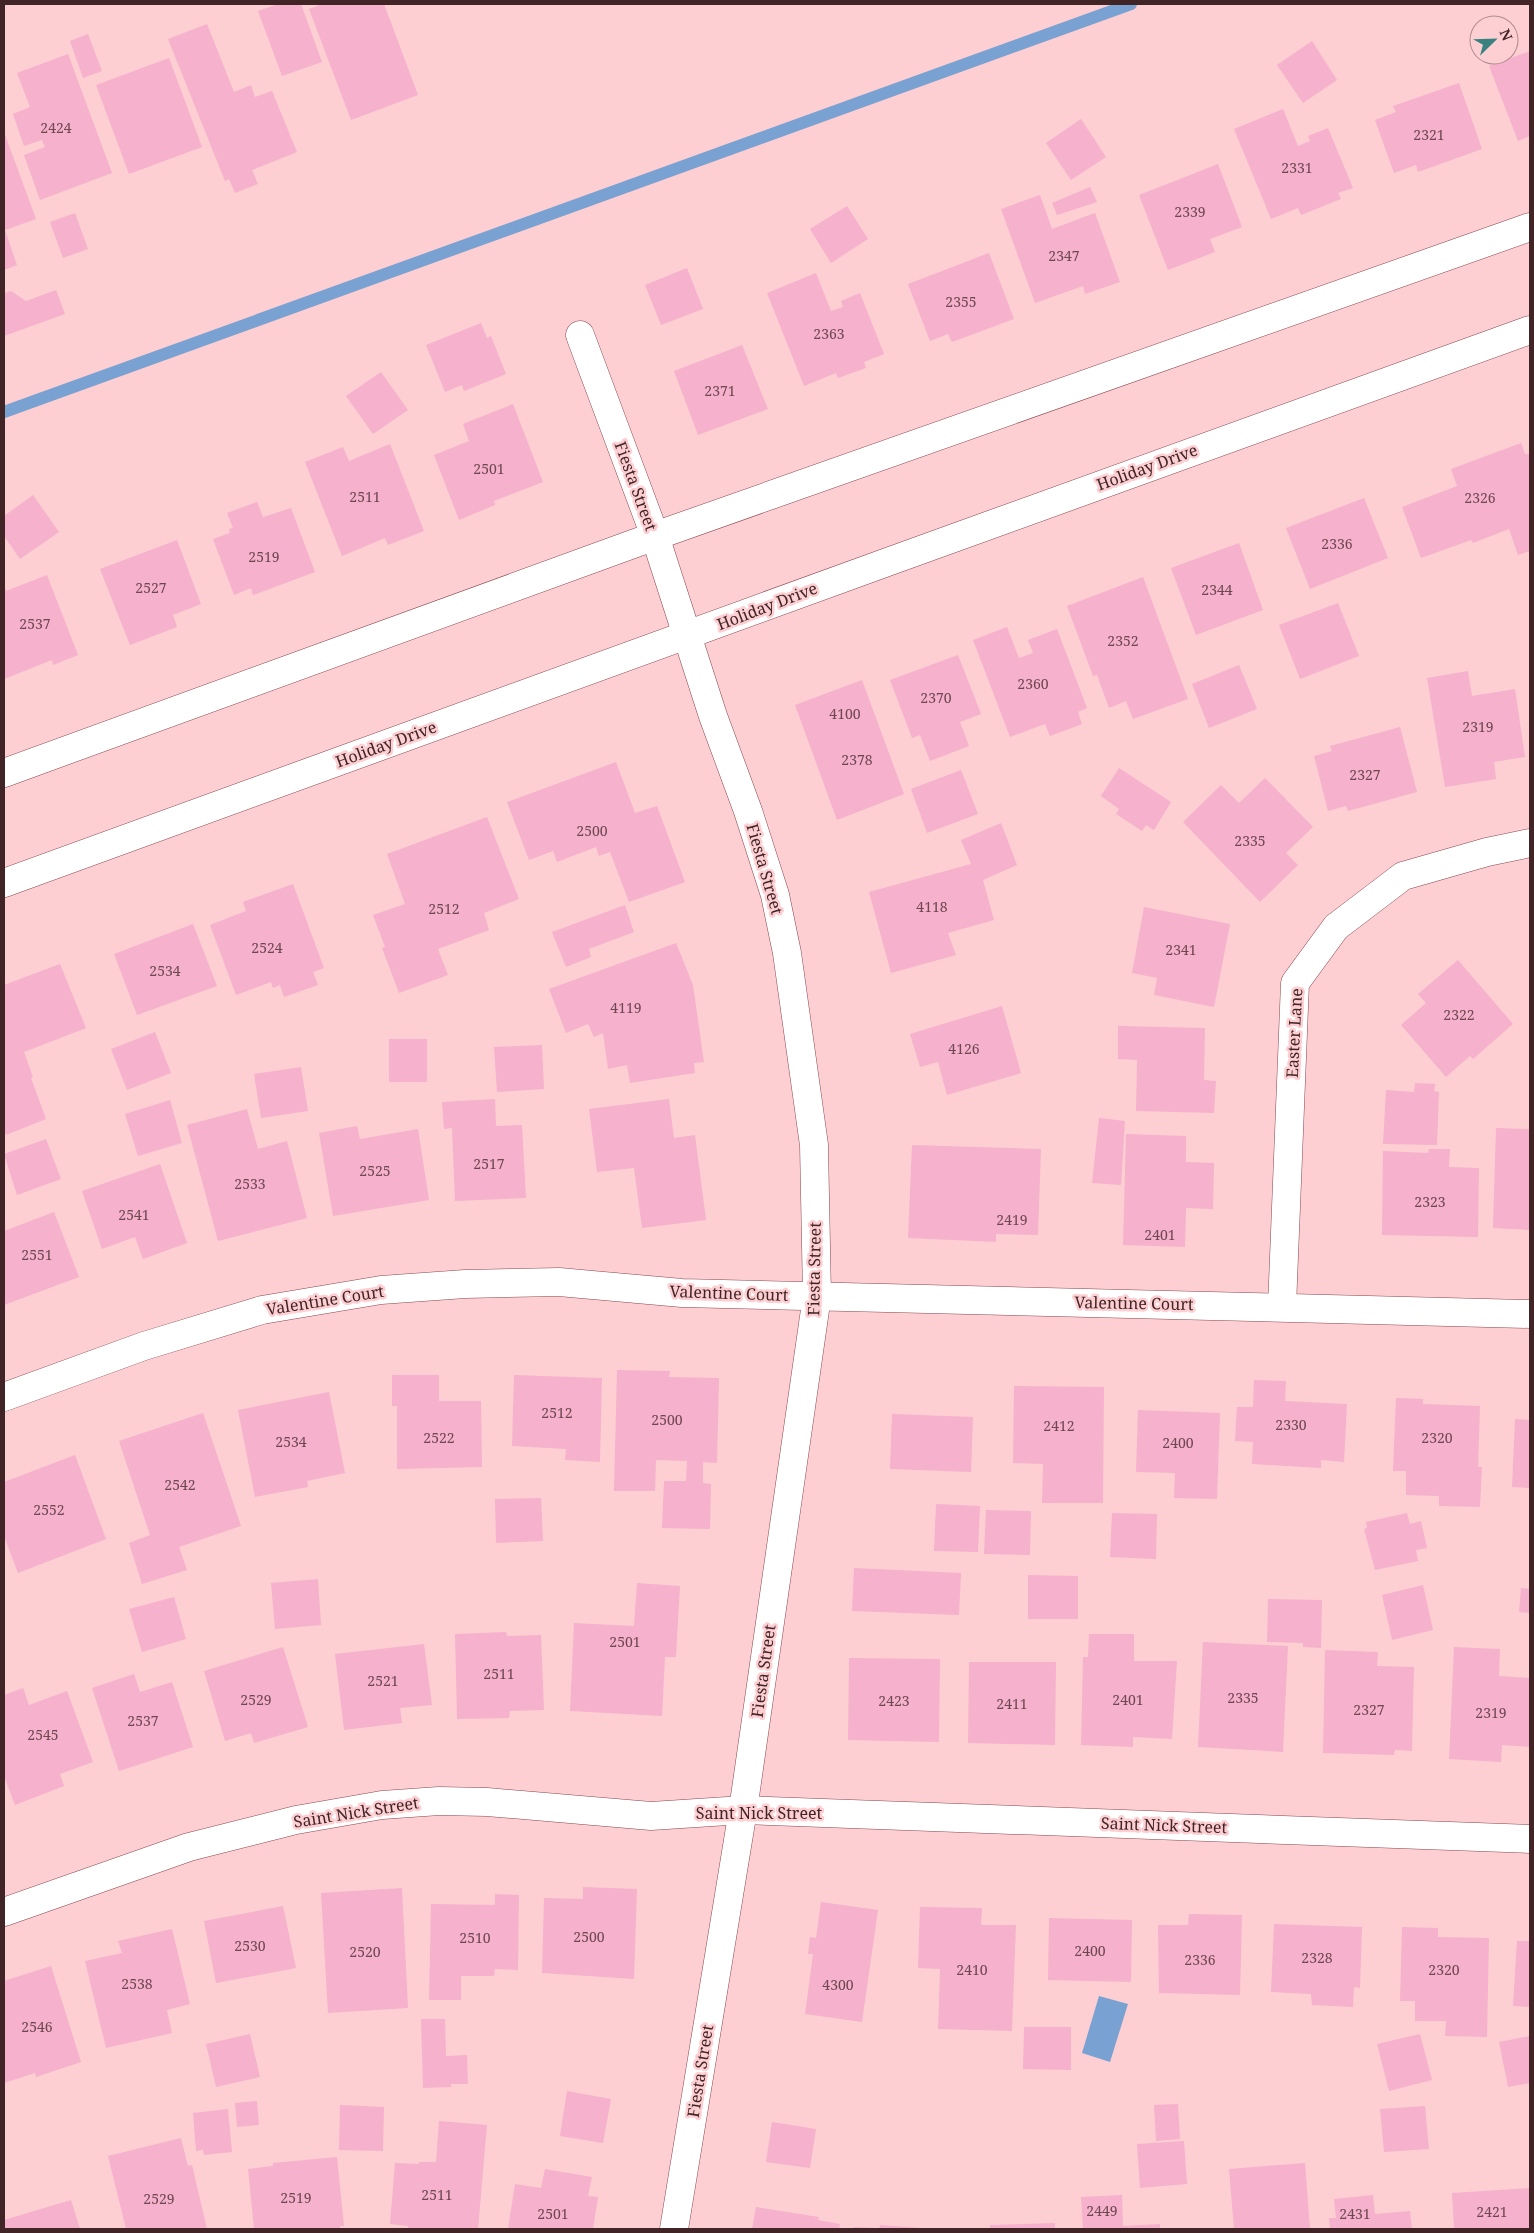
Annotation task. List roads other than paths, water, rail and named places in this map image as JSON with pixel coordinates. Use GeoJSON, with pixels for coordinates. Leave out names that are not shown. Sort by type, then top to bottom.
{"type":"FeatureCollection","features":[{"type":"Feature","properties":{"kind":"street"},"geometry":{"type":"LineString","coordinates":[[4,773],[655,536],[1530,226]]}},
{"type":"Feature","properties":{"kind":"street","name":"Holiday Drive"},"geometry":{"type":"LineString","coordinates":[[4,883],[688,636],[849,575],[1530,330]]}},
{"type":"Feature","properties":{"kind":"street","name":"Fiesta Street"},"geometry":{"type":"LineString","coordinates":[[580,335],[655,536],[713,716],[775,895],[787,953],[814,1145],[817,1296],[743,1810],[674,2229]]}},
{"type":"Feature","properties":{"kind":"street","name":"Easter Lane"},"geometry":{"type":"LineString","coordinates":[[1282,1307],[1296,983],[1336,927],[1403,876],[1487,852],[1530,843]]}},
{"type":"Feature","properties":{"kind":"street","name":"Valentine Court"},"geometry":{"type":"LineString","coordinates":[[4,1396],[144,1346],[262,1310],[381,1290],[465,1284],[559,1282],[682,1292],[1530,1314]]}},
{"type":"Feature","properties":{"kind":"street","name":"Saint Nick Street"},"geometry":{"type":"LineString","coordinates":[[4,1912],[189,1847],[296,1820],[382,1805],[439,1801],[488,1802],[651,1816],[743,1810],[1530,1839]]}},
{"type":"Feature","properties":{"kind":"water"},"geometry":{"type":"Polygon","coordinates":[[[1099,1996],[1128,2004],[1110,2062],[1082,2053],[1099,1996]]]}},
{"type":"Feature","properties":{"kind":"waterway"},"geometry":{"type":"LineString","coordinates":[[4,412],[1131,4]]}}]}
